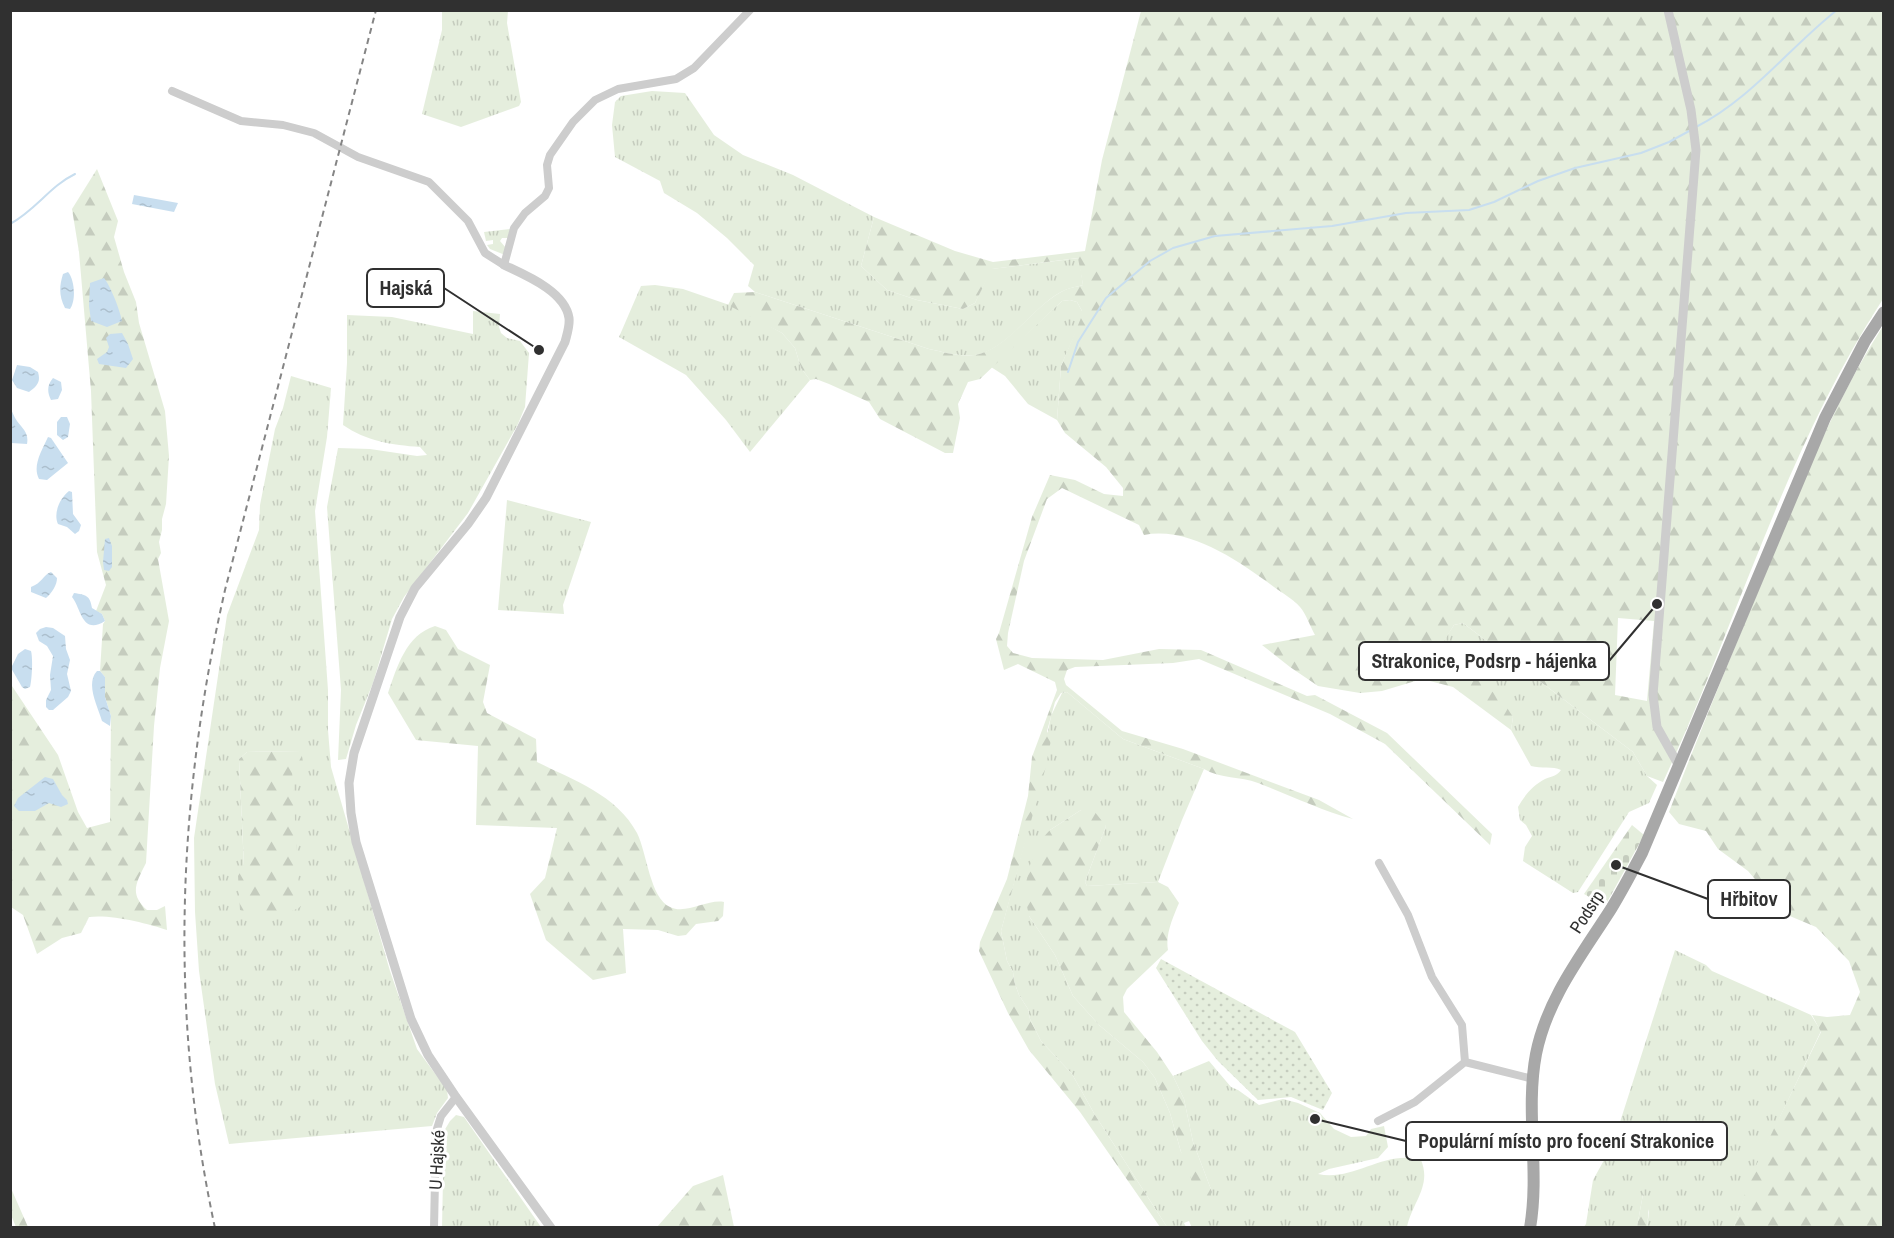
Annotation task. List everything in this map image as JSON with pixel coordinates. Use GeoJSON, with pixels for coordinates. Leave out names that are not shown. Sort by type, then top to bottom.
{"type":"FeatureCollection","features":[{"type":"Feature","properties":{"kind":"main road","name":"Podsrp"},"geometry":{"type":"LineString","coordinates":[[1530,1227],[1535,1180],[1533,1079],[1541,1033],[1565,979],[1627,883],[1654,826],[1825,418],[1865,341],[1884,312]]}},
{"type":"Feature","properties":{"kind":"street"},"geometry":{"type":"LineString","coordinates":[[504,265],[514,228],[549,188],[547,165],[550,155],[573,122],[595,100],[618,89],[676,79],[694,69],[750,10]]}},
{"type":"Feature","properties":{"kind":"street"},"geometry":{"type":"LineString","coordinates":[[1668,10],[1691,110],[1696,150],[1653,695],[1658,726],[1679,766]]}},
{"type":"Feature","properties":{"kind":"street"},"geometry":{"type":"LineString","coordinates":[[172,91],[242,121],[283,125],[314,133],[358,157],[429,182],[468,221],[485,253],[547,287],[569,316],[565,342],[486,498],[468,524],[415,588],[400,617],[362,726],[354,753],[350,783],[351,813],[356,842],[411,1019],[428,1055],[456,1097],[551,1227]]}},
{"type":"Feature","properties":{"kind":"street"},"geometry":{"type":"LineString","coordinates":[[1379,863],[1408,915],[1432,977],[1462,1025],[1465,1062]]}},
{"type":"Feature","properties":{"kind":"street"},"geometry":{"type":"LineString","coordinates":[[1465,1062],[1533,1079]]}},
{"type":"Feature","properties":{"kind":"street"},"geometry":{"type":"LineString","coordinates":[[1378,1121],[1415,1102],[1465,1062]]}},
{"type":"Feature","properties":{"kind":"street","name":"U Hajské"},"geometry":{"type":"LineString","coordinates":[[434,1227],[436,1132],[441,1116],[456,1097]]}},
{"type":"Feature","properties":{"kind":"green space"},"geometry":{"type":"Polygon","coordinates":[[[442,11],[508,11],[507,23],[521,102],[519,106],[461,127],[422,114],[442,30],[442,11]]]}},
{"type":"Feature","properties":{"kind":"green space"},"geometry":{"type":"Polygon","coordinates":[[[1141,11],[1883,11],[1883,299],[1818,415],[1663,782],[1647,776],[1633,752],[1463,623],[1454,625],[1438,651],[1500,697],[1513,717],[1511,730],[1453,687],[1422,679],[1382,691],[1360,693],[1318,686],[1262,645],[1315,635],[1300,607],[1260,577],[1213,548],[1196,541],[1161,534],[1144,535],[1139,525],[1062,488],[1047,499],[1024,561],[1008,633],[1007,646],[1013,653],[1032,658],[1103,660],[1159,649],[1201,650],[1307,696],[1315,695],[1387,733],[1492,834],[1490,845],[1385,744],[1330,714],[1199,659],[1173,663],[1075,667],[1067,670],[1064,679],[1066,685],[1122,731],[1183,749],[1319,800],[1353,819],[1258,783],[1210,772],[1123,739],[1067,692],[1061,693],[1055,702],[1047,731],[1051,740],[1045,770],[1001,931],[1007,961],[1013,972],[1019,995],[1028,1009],[1030,1019],[1041,1041],[1072,1074],[1095,1115],[1167,1227],[1160,1227],[1080,1112],[1029,1050],[1008,1013],[979,951],[980,942],[1007,879],[1028,796],[1032,757],[1057,690],[1055,682],[1018,664],[1004,670],[996,639],[1032,517],[1050,475],[1075,480],[1104,494],[1123,496],[1123,488],[1106,467],[1065,433],[1057,420],[1061,366],[1082,311],[1077,302],[1062,301],[980,379],[968,382],[958,404],[960,418],[953,453],[945,453],[880,419],[869,402],[816,379],[810,380],[801,368],[795,348],[782,333],[728,305],[734,293],[755,292],[929,349],[963,355],[986,352],[1008,337],[1051,299],[1066,290],[1083,285],[1078,258],[992,269],[975,303],[963,309],[917,300],[887,290],[861,266],[874,217],[955,251],[993,262],[1085,251],[1102,160],[1141,11]],[[1618,618],[1615,695],[1647,701],[1654,621],[1618,618]]]}},
{"type":"Feature","properties":{"kind":"green space"},"geometry":{"type":"Polygon","coordinates":[[[652,91],[685,93],[714,135],[743,155],[793,175],[874,217],[861,266],[887,290],[917,300],[963,309],[975,303],[991,269],[1079,258],[1083,285],[1064,291],[1051,299],[1009,337],[986,352],[975,355],[952,354],[929,349],[755,292],[748,286],[754,265],[727,238],[697,213],[664,193],[660,181],[615,157],[612,125],[615,102],[621,96],[652,91]]]}},
{"type":"Feature","properties":{"kind":"green space"},"geometry":{"type":"Polygon","coordinates":[[[97,169],[118,221],[114,237],[136,302],[139,323],[165,411],[169,456],[166,504],[159,542],[161,553],[158,559],[169,621],[160,668],[154,726],[146,863],[137,882],[136,893],[147,910],[157,910],[165,906],[167,930],[118,918],[89,917],[81,933],[62,938],[37,954],[23,915],[11,907],[10,683],[58,755],[78,812],[87,828],[110,822],[111,716],[105,697],[105,677],[100,671],[105,621],[102,614],[96,611],[106,585],[97,552],[91,391],[79,252],[72,209],[97,169]]]}},
{"type":"Feature","properties":{"kind":"green space"},"geometry":{"type":"Polygon","coordinates":[[[510,229],[508,238],[502,238],[500,241],[506,248],[505,255],[490,249],[487,245],[493,244],[493,240],[486,241],[484,232],[510,229]]]}},
{"type":"Feature","properties":{"kind":"green space"},"geometry":{"type":"Polygon","coordinates":[[[655,285],[683,289],[738,308],[782,333],[795,348],[801,368],[810,380],[750,452],[726,420],[686,375],[619,337],[641,286],[655,285]]]}},
{"type":"Feature","properties":{"kind":"green space"},"geometry":{"type":"Polygon","coordinates":[[[1062,301],[1077,302],[1082,311],[1082,318],[1061,366],[1057,420],[1028,404],[1005,376],[991,367],[1062,301]]]}},
{"type":"Feature","properties":{"kind":"green space"},"geometry":{"type":"Polygon","coordinates":[[[473,311],[500,314],[501,333],[507,338],[520,341],[529,353],[525,407],[518,424],[468,513],[404,597],[392,619],[373,683],[356,725],[346,759],[338,760],[341,690],[327,507],[338,448],[427,455],[420,447],[380,441],[361,435],[343,425],[347,315],[392,317],[473,334],[473,311]]]}},
{"type":"Feature","properties":{"kind":"green space"},"geometry":{"type":"Polygon","coordinates":[[[1883,326],[1883,1227],[1734,1227],[1751,1176],[1821,1032],[1812,1015],[1827,1017],[1850,1015],[1860,992],[1849,961],[1816,927],[1785,914],[1748,871],[1718,849],[1706,831],[1679,824],[1669,812],[1805,477],[1833,415],[1883,326]]]}},
{"type":"Feature","properties":{"kind":"green space"},"geometry":{"type":"Polygon","coordinates":[[[291,376],[331,388],[327,437],[315,511],[328,690],[331,767],[390,971],[417,1049],[447,1090],[448,1098],[437,1113],[432,1126],[229,1144],[215,1084],[199,971],[194,838],[227,615],[259,530],[260,505],[275,429],[291,376]],[[300,751],[247,752],[239,759],[244,867],[300,751]]]}},
{"type":"Feature","properties":{"kind":"green space"},"geometry":{"type":"Polygon","coordinates":[[[507,500],[591,522],[563,605],[564,614],[498,610],[507,500]]]}},
{"type":"Feature","properties":{"kind":"green space"},"geometry":{"type":"Polygon","coordinates":[[[1463,623],[1633,752],[1647,776],[1657,785],[1649,803],[1629,812],[1578,892],[1573,893],[1523,861],[1525,847],[1532,836],[1520,820],[1518,807],[1526,795],[1541,781],[1556,775],[1561,770],[1531,766],[1511,730],[1513,717],[1437,651],[1454,625],[1463,623]]]}},
{"type":"Feature","properties":{"kind":"green space"},"geometry":{"type":"Polygon","coordinates":[[[435,626],[446,630],[458,649],[490,665],[483,702],[487,713],[536,739],[537,762],[593,790],[618,808],[628,820],[637,833],[653,885],[663,902],[670,907],[683,909],[724,902],[723,916],[718,921],[696,924],[686,935],[678,936],[658,930],[623,929],[626,973],[593,980],[546,940],[530,894],[545,878],[557,828],[476,825],[478,746],[416,740],[388,693],[399,663],[410,644],[425,630],[435,626]]]}},
{"type":"Feature","properties":{"kind":"green space"},"geometry":{"type":"Polygon","coordinates":[[[1067,692],[1123,739],[1204,769],[1158,882],[1087,886],[1085,882],[1106,826],[1081,810],[1050,830],[1029,916],[1055,955],[1073,996],[1099,1025],[1143,1062],[1155,1078],[1170,1113],[1181,1152],[1212,1192],[1193,1142],[1184,1099],[1173,1076],[1209,1061],[1231,1087],[1259,1105],[1283,1099],[1298,1103],[1320,1113],[1334,1129],[1351,1137],[1366,1136],[1371,1129],[1384,1126],[1388,1147],[1378,1158],[1329,1169],[1318,1174],[1344,1174],[1395,1159],[1421,1160],[1424,1169],[1423,1186],[1407,1227],[1192,1228],[1189,1221],[1184,1223],[1186,1227],[1167,1227],[1095,1115],[1072,1074],[1041,1041],[1030,1019],[1028,1009],[1019,995],[1013,972],[1007,961],[1001,931],[1031,818],[1051,716],[1062,693],[1067,692]]]}},
{"type":"Feature","properties":{"kind":"green space"},"geometry":{"type":"Polygon","coordinates":[[[301,751],[304,767],[292,769],[300,907],[278,916],[256,916],[240,910],[238,876],[244,866],[239,759],[247,752],[301,751]]]}},
{"type":"Feature","properties":{"kind":"green space"},"geometry":{"type":"Polygon","coordinates":[[[1081,810],[1094,811],[1106,826],[1085,882],[1087,886],[1158,882],[1168,887],[1179,903],[1169,932],[1168,950],[1127,989],[1123,997],[1124,1012],[1157,1052],[1173,1076],[1184,1099],[1193,1142],[1212,1192],[1209,1198],[1196,1192],[1170,1113],[1155,1078],[1143,1062],[1099,1025],[1073,996],[1055,955],[1029,916],[1024,892],[1030,865],[1040,841],[1050,830],[1081,810]]]}},
{"type":"Feature","properties":{"kind":"green space"},"geometry":{"type":"Polygon","coordinates":[[[1632,825],[1644,835],[1605,906],[1584,894],[1632,825]]]}},
{"type":"Feature","properties":{"kind":"green space"},"geometry":{"type":"Polygon","coordinates":[[[1675,950],[1706,965],[1712,971],[1811,1015],[1821,1031],[1752,1176],[1734,1227],[1647,1227],[1649,1212],[1643,1194],[1637,1227],[1583,1228],[1586,1224],[1593,1180],[1613,1144],[1675,950]]]}},
{"type":"Feature","properties":{"kind":"green space"},"geometry":{"type":"Polygon","coordinates":[[[1161,959],[1295,1032],[1332,1093],[1323,1110],[1291,1097],[1258,1100],[1218,1061],[1202,1041],[1156,968],[1161,959]]]}},
{"type":"Feature","properties":{"kind":"green space"},"geometry":{"type":"Polygon","coordinates":[[[456,1115],[464,1117],[541,1227],[442,1227],[444,1131],[456,1115]]]}},
{"type":"Feature","properties":{"kind":"green space"},"geometry":{"type":"Polygon","coordinates":[[[723,1175],[734,1227],[657,1227],[693,1186],[723,1175]]]}},
{"type":"Feature","properties":{"kind":"green space"},"geometry":{"type":"Polygon","coordinates":[[[10,1186],[28,1227],[16,1227],[11,1215],[10,1186]]]}},
{"type":"Feature","properties":{"kind":"green space"},"geometry":{"type":"Polygon","coordinates":[[[1643,1194],[1648,1205],[1647,1227],[1637,1227],[1643,1194]]]}},
{"type":"Feature","properties":{"kind":"water"},"geometry":{"type":"Polygon","coordinates":[[[134,195],[178,203],[174,212],[132,204],[134,195]]]}},
{"type":"Feature","properties":{"kind":"water"},"geometry":{"type":"Polygon","coordinates":[[[68,272],[74,290],[70,309],[65,308],[60,291],[63,274],[68,272]]]}},
{"type":"Feature","properties":{"kind":"water"},"geometry":{"type":"Polygon","coordinates":[[[104,278],[115,299],[122,321],[107,327],[91,321],[89,306],[90,283],[104,278]]]}},
{"type":"Feature","properties":{"kind":"water"},"geometry":{"type":"Polygon","coordinates":[[[122,333],[133,359],[126,368],[99,364],[97,359],[107,352],[109,347],[106,338],[110,334],[122,333]]]}},
{"type":"Feature","properties":{"kind":"water"},"geometry":{"type":"Polygon","coordinates":[[[17,365],[30,367],[38,372],[38,384],[29,392],[17,388],[12,380],[17,365]]]}},
{"type":"Feature","properties":{"kind":"water"},"geometry":{"type":"Polygon","coordinates":[[[53,378],[61,382],[62,390],[58,399],[51,400],[48,389],[53,378]]]}},
{"type":"Feature","properties":{"kind":"water"},"geometry":{"type":"Polygon","coordinates":[[[10,407],[26,434],[27,444],[11,443],[10,407]]]}},
{"type":"Feature","properties":{"kind":"water"},"geometry":{"type":"Polygon","coordinates":[[[61,417],[67,417],[70,424],[68,437],[63,440],[57,435],[57,422],[61,417]]]}},
{"type":"Feature","properties":{"kind":"water"},"geometry":{"type":"Polygon","coordinates":[[[48,437],[68,463],[47,480],[39,479],[37,469],[48,437]]]}},
{"type":"Feature","properties":{"kind":"water"},"geometry":{"type":"Polygon","coordinates":[[[69,491],[72,492],[73,514],[81,525],[75,534],[67,527],[58,524],[56,515],[58,506],[69,491]]]}},
{"type":"Feature","properties":{"kind":"water"},"geometry":{"type":"Polygon","coordinates":[[[109,538],[112,546],[112,567],[109,571],[104,570],[103,562],[105,539],[109,538]]]}},
{"type":"Feature","properties":{"kind":"water"},"geometry":{"type":"Polygon","coordinates":[[[51,572],[57,581],[54,589],[46,598],[31,592],[31,587],[51,572]]]}},
{"type":"Feature","properties":{"kind":"water"},"geometry":{"type":"Polygon","coordinates":[[[74,593],[87,596],[92,608],[102,614],[105,621],[97,625],[87,623],[72,597],[74,593]]]}},
{"type":"Feature","properties":{"kind":"water"},"geometry":{"type":"Polygon","coordinates":[[[46,627],[53,628],[65,636],[70,660],[67,674],[71,691],[68,697],[53,710],[46,707],[46,700],[51,690],[50,675],[53,656],[47,646],[39,641],[36,633],[46,627]]]}},
{"type":"Feature","properties":{"kind":"water"},"geometry":{"type":"Polygon","coordinates":[[[25,649],[31,651],[32,663],[30,687],[25,689],[11,668],[18,654],[25,649]]]}},
{"type":"Feature","properties":{"kind":"water"},"geometry":{"type":"Polygon","coordinates":[[[97,671],[105,677],[105,697],[111,716],[110,726],[102,721],[92,689],[92,682],[97,671]]]}},
{"type":"Feature","properties":{"kind":"water"},"geometry":{"type":"Polygon","coordinates":[[[45,777],[53,779],[68,804],[61,807],[49,803],[35,811],[19,811],[14,806],[18,798],[45,777]]]}},
{"type":"Feature","properties":{"kind":"waterway"},"geometry":{"type":"LineString","coordinates":[[1696,127],[1752,88],[1837,10]]}},
{"type":"Feature","properties":{"kind":"waterway"},"geometry":{"type":"LineString","coordinates":[[1068,372],[1078,342],[1106,298],[1150,261],[1173,248],[1215,236],[1332,226],[1406,213],[1469,210],[1575,168],[1641,153],[1691,130]]}},
{"type":"Feature","properties":{"kind":"waterway"},"geometry":{"type":"LineString","coordinates":[[10,224],[75,174]]}},
{"type":"Feature","properties":{"kind":"railway"},"geometry":{"type":"LineString","coordinates":[[215,1228],[200,1148],[190,1068],[185,988],[185,908],[189,828],[197,749],[209,669],[225,590],[376,10]]}},
{"type":"Feature","properties":{"kind":"place","name":"Hajská"},"geometry":{"type":"Point","coordinates":[539,350]}},
{"type":"Feature","properties":{"kind":"place","name":"Strakonice, Podsrp - hájenka"},"geometry":{"type":"Point","coordinates":[1657,604]}},
{"type":"Feature","properties":{"kind":"place","name":"Hřbitov"},"geometry":{"type":"Point","coordinates":[1616,865]}},
{"type":"Feature","properties":{"kind":"place","name":"Populární místo pro focení Strakonice"},"geometry":{"type":"Point","coordinates":[1315,1119]}}]}
